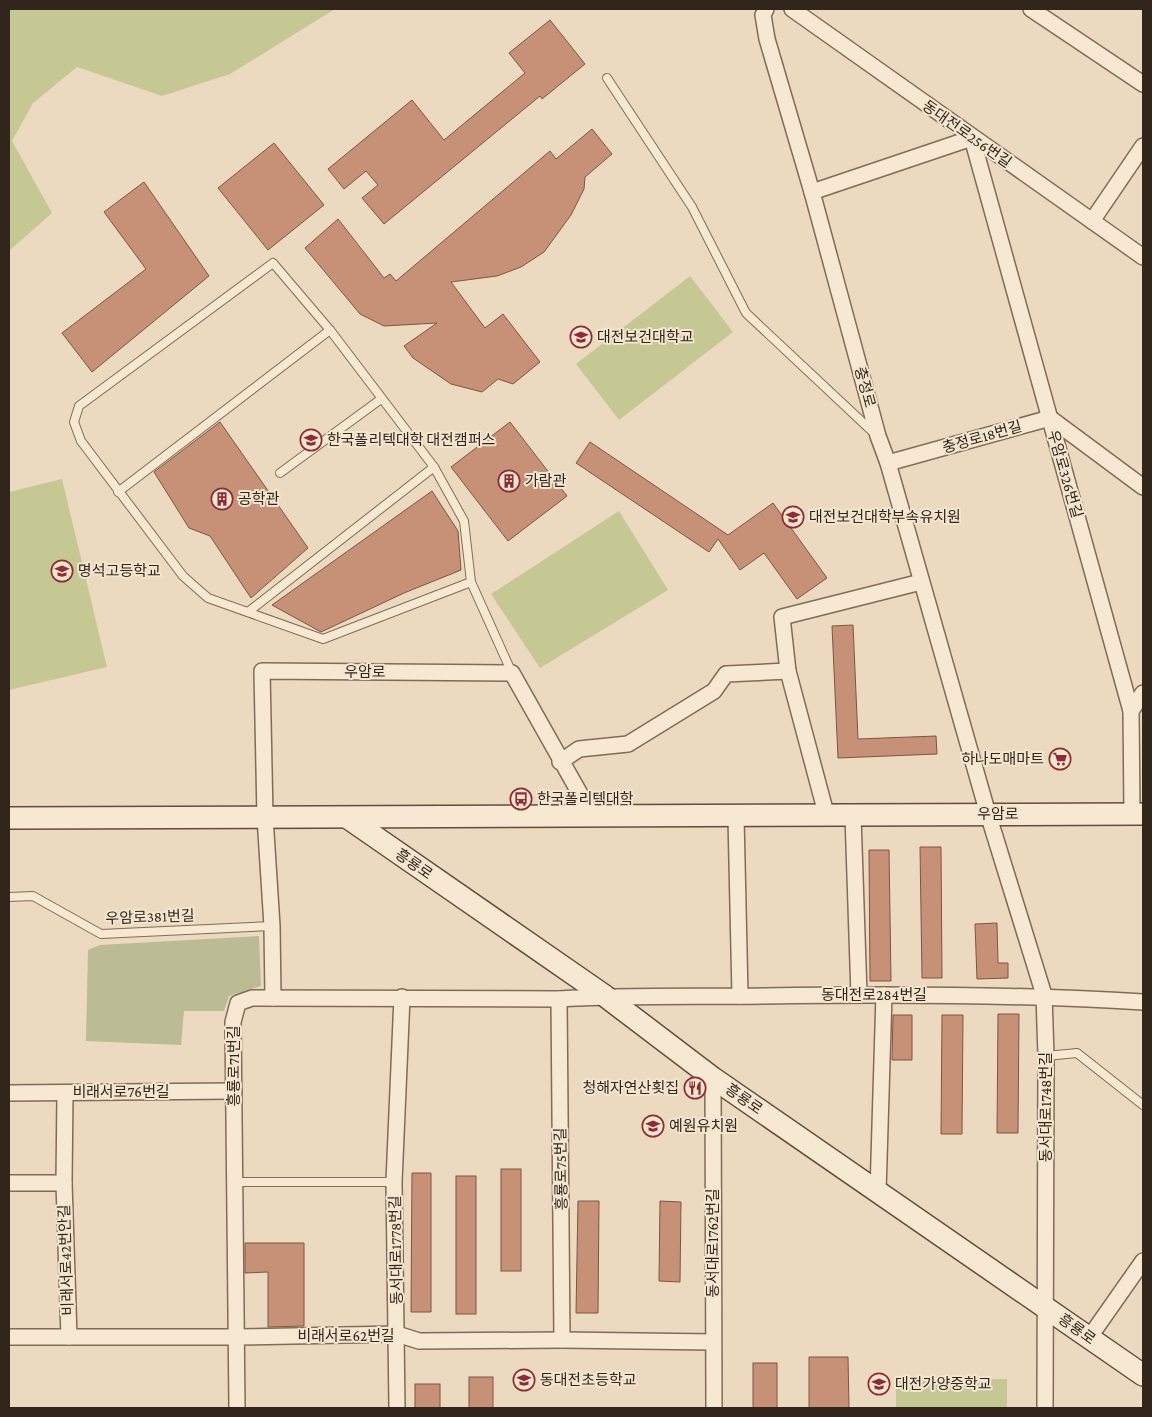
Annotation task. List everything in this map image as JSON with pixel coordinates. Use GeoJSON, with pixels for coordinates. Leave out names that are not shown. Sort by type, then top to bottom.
{"type":"FeatureCollection","features":[{"type":"Feature","properties":{"kind":"main road","name":"우암로"},"geometry":{"type":"LineString","coordinates":[[9,818],[736,817],[1138,813]]}},
{"type":"Feature","properties":{"kind":"main road","name":"흥룡로"},"geometry":{"type":"LineString","coordinates":[[348,818],[606,996],[713,1078],[1046,1306],[1143,1375]]}},
{"type":"Feature","properties":{"kind":"street","name":"충정로"},"geometry":{"type":"LineString","coordinates":[[766,9],[763,15],[767,39],[812,192],[878,436],[888,463],[988,814]]}},
{"type":"Feature","properties":{"kind":"street","name":"동대전로256번길"},"geometry":{"type":"LineString","coordinates":[[792,9],[1143,257]]}},
{"type":"Feature","properties":{"kind":"street"},"geometry":{"type":"LineString","coordinates":[[1031,9],[1143,84]]}},
{"type":"Feature","properties":{"kind":"street"},"geometry":{"type":"LineString","coordinates":[[812,192],[972,138]]}},
{"type":"Feature","properties":{"kind":"street","name":"우암로326번길"},"geometry":{"type":"LineString","coordinates":[[972,138],[1131,711],[1138,813]]}},
{"type":"Feature","properties":{"kind":"street"},"geometry":{"type":"LineString","coordinates":[[1092,221],[1143,146]]}},
{"type":"Feature","properties":{"kind":"street"},"geometry":{"type":"LineString","coordinates":[[1050,418],[1143,487]]}},
{"type":"Feature","properties":{"kind":"street","name":"충정로18번길"},"geometry":{"type":"LineString","coordinates":[[888,463],[1050,418]]}},
{"type":"Feature","properties":{"kind":"street"},"geometry":{"type":"LineString","coordinates":[[827,816],[788,671],[782,617],[921,582]]}},
{"type":"Feature","properties":{"kind":"street","name":"우암로"},"geometry":{"type":"LineString","coordinates":[[273,998],[272,926],[265,817],[262,671],[512,673]]}},
{"type":"Feature","properties":{"kind":"street"},"geometry":{"type":"LineString","coordinates":[[560,762],[579,749],[628,744],[714,691],[726,674],[788,671]]}},
{"type":"Feature","properties":{"kind":"street"},"geometry":{"type":"LineString","coordinates":[[512,673],[592,817]]}},
{"type":"Feature","properties":{"kind":"street"},"geometry":{"type":"LineString","coordinates":[[1131,711],[1143,693]]}},
{"type":"Feature","properties":{"kind":"street","name":"동서대로1748번길"},"geometry":{"type":"LineString","coordinates":[[988,814],[1044,996],[1046,1056],[1046,1408]]}},
{"type":"Feature","properties":{"kind":"street"},"geometry":{"type":"LineString","coordinates":[[853,816],[859,995]]}},
{"type":"Feature","properties":{"kind":"street"},"geometry":{"type":"LineString","coordinates":[[736,817],[740,996]]}},
{"type":"Feature","properties":{"kind":"street"},"geometry":{"type":"LineString","coordinates":[[878,1192],[884,994]]}},
{"type":"Feature","properties":{"kind":"street","name":"동대전로284번길"},"geometry":{"type":"LineString","coordinates":[[606,996],[884,994],[1044,996],[1143,1002]]}},
{"type":"Feature","properties":{"kind":"street","name":"흥룡로71번길"},"geometry":{"type":"LineString","coordinates":[[237,1408],[233,1022],[238,1004],[252,998],[559,999],[606,996]]}},
{"type":"Feature","properties":{"kind":"street","name":"동서대로1778번길"},"geometry":{"type":"LineString","coordinates":[[397,1408],[394,1182],[402,997]]}},
{"type":"Feature","properties":{"kind":"street","name":"흥룡로75번길"},"geometry":{"type":"LineString","coordinates":[[559,999],[562,1340]]}},
{"type":"Feature","properties":{"kind":"street","name":"동서대로1762번길"},"geometry":{"type":"LineString","coordinates":[[713,1078],[714,1408]]}},
{"type":"Feature","properties":{"kind":"street","name":"비래서로76번길"},"geometry":{"type":"LineString","coordinates":[[9,1093],[234,1091]]}},
{"type":"Feature","properties":{"kind":"street","name":"비래서로42번안길"},"geometry":{"type":"LineString","coordinates":[[65,1092],[64,1183],[69,1338]]}},
{"type":"Feature","properties":{"kind":"street","name":"비래서로42번안길"},"geometry":{"type":"LineString","coordinates":[[9,1183],[64,1183]]}},
{"type":"Feature","properties":{"kind":"street"},"geometry":{"type":"LineString","coordinates":[[1089,1338],[1143,1261]]}},
{"type":"Feature","properties":{"kind":"street","name":"비래서로62번길"},"geometry":{"type":"LineString","coordinates":[[9,1337],[236,1337],[397,1334],[419,1341],[713,1342]]}},
{"type":"Feature","properties":{"kind":"lane"},"geometry":{"type":"LineString","coordinates":[[607,78],[692,207],[746,313],[878,436]]}},
{"type":"Feature","properties":{"kind":"lane"},"geometry":{"type":"LineString","coordinates":[[471,582],[323,639],[208,598],[183,576],[81,441],[74,422],[79,406],[273,263],[330,330],[434,467],[464,521],[471,582],[512,673]]}},
{"type":"Feature","properties":{"kind":"lane"},"geometry":{"type":"LineString","coordinates":[[118,492],[330,330]]}},
{"type":"Feature","properties":{"kind":"lane"},"geometry":{"type":"LineString","coordinates":[[280,473],[381,399]]}},
{"type":"Feature","properties":{"kind":"lane"},"geometry":{"type":"LineString","coordinates":[[248,612],[434,467]]}},
{"type":"Feature","properties":{"kind":"lane","name":"우암로381번길"},"geometry":{"type":"LineString","coordinates":[[9,897],[33,896],[101,934],[272,926]]}},
{"type":"Feature","properties":{"kind":"lane"},"geometry":{"type":"LineString","coordinates":[[1046,1056],[1077,1053],[1143,1106]]}},
{"type":"Feature","properties":{"kind":"lane","name":"동서대로1778번길"},"geometry":{"type":"LineString","coordinates":[[235,1182],[394,1182]]}},
{"type":"Feature","properties":{"kind":"green space"},"geometry":{"type":"Polygon","coordinates":[[[9,9],[335,9],[230,74],[162,96],[77,67],[33,103],[12,141],[52,213],[9,251],[9,9]]]}},
{"type":"Feature","properties":{"kind":"green space"},"geometry":{"type":"Polygon","coordinates":[[[690,276],[733,332],[619,420],[576,364],[690,276]]]}},
{"type":"Feature","properties":{"kind":"green space"},"geometry":{"type":"Polygon","coordinates":[[[62,479],[107,667],[9,690],[9,492],[62,479]]]}},
{"type":"Feature","properties":{"kind":"green space"},"geometry":{"type":"Polygon","coordinates":[[[619,511],[668,590],[540,668],[491,594],[619,511]]]}},
{"type":"Feature","properties":{"kind":"green space"},"geometry":{"type":"Polygon","coordinates":[[[259,936],[261,986],[229,996],[224,1011],[184,1011],[181,1045],[86,1041],[88,950],[100,945],[259,936]]]}},
{"type":"Feature","properties":{"kind":"green space"},"geometry":{"type":"Polygon","coordinates":[[[896,1379],[1007,1379],[1007,1408],[896,1408],[896,1379]]]}},
{"type":"Feature","properties":{"kind":"building"},"geometry":{"type":"Polygon","coordinates":[[[550,20],[585,64],[542,99],[540,96],[384,224],[362,198],[378,185],[366,171],[344,189],[328,169],[412,100],[444,140],[525,73],[509,53],[550,20]]]}},
{"type":"Feature","properties":{"kind":"building"},"geometry":{"type":"Polygon","coordinates":[[[592,129],[612,154],[585,177],[584,189],[571,215],[544,252],[521,267],[497,276],[451,282],[485,328],[503,314],[540,362],[513,384],[498,379],[482,392],[451,384],[413,358],[404,346],[437,323],[384,326],[360,314],[305,248],[338,219],[384,278],[390,274],[396,281],[550,151],[556,159],[592,129]]]}},
{"type":"Feature","properties":{"kind":"building"},"geometry":{"type":"Polygon","coordinates":[[[274,143],[324,205],[268,250],[218,188],[274,143]]]}},
{"type":"Feature","properties":{"kind":"building"},"geometry":{"type":"Polygon","coordinates":[[[144,182],[209,276],[92,372],[62,333],[146,269],[104,212],[144,182]]]}},
{"type":"Feature","properties":{"kind":"building","name":"공학관"},"geometry":{"type":"Polygon","coordinates":[[[220,422],[308,548],[251,598],[210,536],[189,528],[154,472],[220,422]]]}},
{"type":"Feature","properties":{"kind":"building","name":"가람관"},"geometry":{"type":"Polygon","coordinates":[[[510,422],[567,496],[508,541],[451,467],[510,422]]]}},
{"type":"Feature","properties":{"kind":"building"},"geometry":{"type":"Polygon","coordinates":[[[590,442],[728,535],[773,503],[827,578],[797,599],[764,553],[740,570],[718,539],[709,552],[576,463],[590,442]]]}},
{"type":"Feature","properties":{"kind":"building"},"geometry":{"type":"Polygon","coordinates":[[[432,491],[458,531],[461,570],[404,593],[321,632],[272,605],[432,491]]]}},
{"type":"Feature","properties":{"kind":"building"},"geometry":{"type":"Polygon","coordinates":[[[853,625],[858,739],[936,736],[937,754],[838,758],[832,626],[853,625]]]}},
{"type":"Feature","properties":{"kind":"building"},"geometry":{"type":"Polygon","coordinates":[[[920,847],[941,847],[942,978],[922,978],[920,847]]]}},
{"type":"Feature","properties":{"kind":"building"},"geometry":{"type":"Polygon","coordinates":[[[869,850],[889,850],[891,981],[870,981],[869,850]]]}},
{"type":"Feature","properties":{"kind":"building"},"geometry":{"type":"Polygon","coordinates":[[[997,923],[998,963],[1008,963],[1008,978],[977,979],[975,924],[997,923]]]}},
{"type":"Feature","properties":{"kind":"building"},"geometry":{"type":"Polygon","coordinates":[[[998,1014],[1019,1014],[1018,1133],[997,1133],[998,1014]]]}},
{"type":"Feature","properties":{"kind":"building"},"geometry":{"type":"Polygon","coordinates":[[[893,1015],[912,1015],[912,1060],[892,1060],[893,1015]]]}},
{"type":"Feature","properties":{"kind":"building"},"geometry":{"type":"Polygon","coordinates":[[[942,1015],[963,1015],[962,1134],[941,1134],[942,1015]]]}},
{"type":"Feature","properties":{"kind":"building"},"geometry":{"type":"Polygon","coordinates":[[[501,1169],[521,1169],[521,1271],[501,1271],[501,1169]]]}},
{"type":"Feature","properties":{"kind":"building"},"geometry":{"type":"Polygon","coordinates":[[[412,1173],[431,1173],[431,1312],[411,1312],[412,1173]]]}},
{"type":"Feature","properties":{"kind":"building"},"geometry":{"type":"Polygon","coordinates":[[[456,1176],[476,1176],[476,1314],[456,1314],[456,1176]]]}},
{"type":"Feature","properties":{"kind":"building"},"geometry":{"type":"Polygon","coordinates":[[[578,1201],[599,1201],[598,1313],[576,1313],[578,1201]]]}},
{"type":"Feature","properties":{"kind":"building"},"geometry":{"type":"Polygon","coordinates":[[[660,1201],[681,1202],[680,1282],[659,1281],[660,1201]]]}},
{"type":"Feature","properties":{"kind":"building"},"geometry":{"type":"Polygon","coordinates":[[[245,1243],[304,1243],[304,1326],[268,1327],[268,1272],[245,1273],[245,1243]]]}},
{"type":"Feature","properties":{"kind":"building"},"geometry":{"type":"Polygon","coordinates":[[[809,1357],[848,1357],[849,1408],[809,1408],[809,1357]]]}},
{"type":"Feature","properties":{"kind":"building"},"geometry":{"type":"Polygon","coordinates":[[[753,1363],[777,1363],[777,1408],[753,1408],[753,1363]]]}},
{"type":"Feature","properties":{"kind":"building"},"geometry":{"type":"Polygon","coordinates":[[[469,1377],[493,1377],[493,1408],[469,1408],[469,1377]]]}},
{"type":"Feature","properties":{"kind":"building"},"geometry":{"type":"Polygon","coordinates":[[[415,1384],[440,1384],[440,1408],[415,1408],[415,1384]]]}},
{"type":"Feature","properties":{"kind":"place","name":"대전보건대학교"},"geometry":{"type":"Point","coordinates":[581,337]}},
{"type":"Feature","properties":{"kind":"place","name":"한국폴리텍대학 대전캠퍼스"},"geometry":{"type":"Point","coordinates":[311,440]}},
{"type":"Feature","properties":{"kind":"place","name":"가람관"},"geometry":{"type":"Point","coordinates":[509,481]}},
{"type":"Feature","properties":{"kind":"place","name":"공학관"},"geometry":{"type":"Point","coordinates":[222,499]}},
{"type":"Feature","properties":{"kind":"place","name":"대전보건대학부속유치원"},"geometry":{"type":"Point","coordinates":[793,517]}},
{"type":"Feature","properties":{"kind":"place","name":"명석고등학교"},"geometry":{"type":"Point","coordinates":[62,571]}},
{"type":"Feature","properties":{"kind":"place","name":"하나도매마트"},"geometry":{"type":"Point","coordinates":[1060,759]}},
{"type":"Feature","properties":{"kind":"place","name":"한국폴리텍대학"},"geometry":{"type":"Point","coordinates":[521,799]}},
{"type":"Feature","properties":{"kind":"place","name":"청해자연산횟집"},"geometry":{"type":"Point","coordinates":[695,1088]}},
{"type":"Feature","properties":{"kind":"place","name":"예원유치원"},"geometry":{"type":"Point","coordinates":[653,1126]}},
{"type":"Feature","properties":{"kind":"place","name":"동대전초등학교"},"geometry":{"type":"Point","coordinates":[524,1380]}},
{"type":"Feature","properties":{"kind":"place","name":"대전가양중학교"},"geometry":{"type":"Point","coordinates":[879,1384]}}]}
